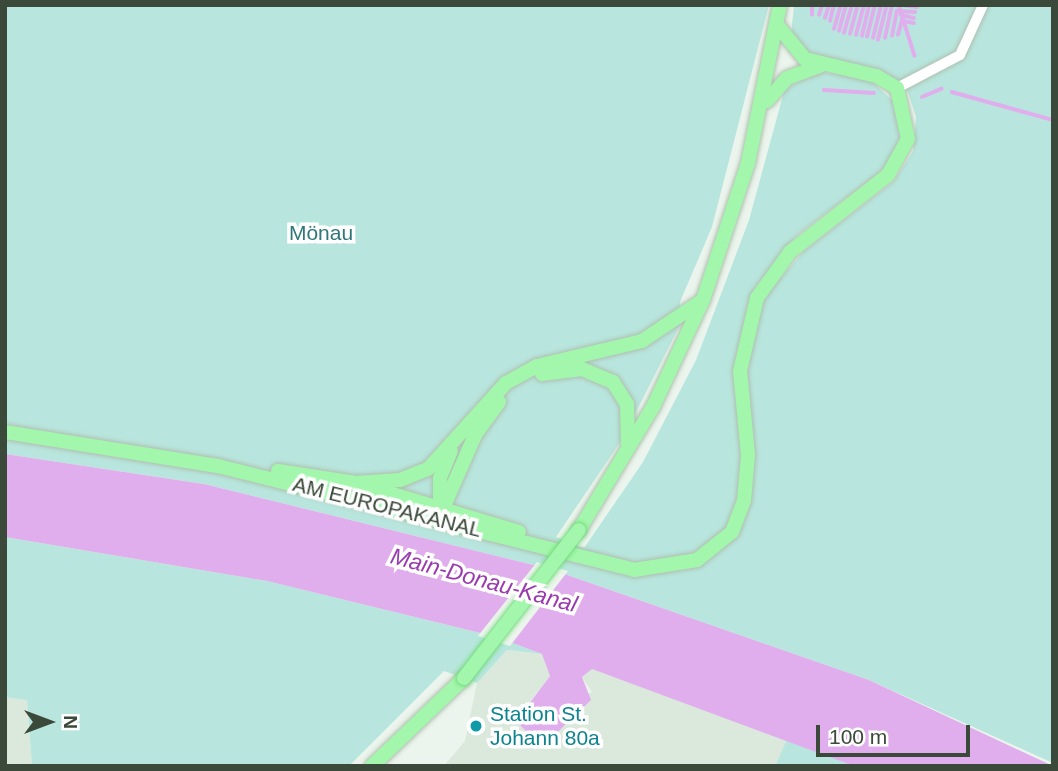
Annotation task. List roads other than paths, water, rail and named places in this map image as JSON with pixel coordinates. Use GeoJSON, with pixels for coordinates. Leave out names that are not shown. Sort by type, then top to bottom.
{"type":"FeatureCollection","features":[{"type":"Feature","properties":{"kind":"main road"},"geometry":{"type":"LineString","coordinates":[[372,766],[464,678],[579,530],[628,453],[703,300],[763,105],[780,5]]}},
{"type":"Feature","properties":{"kind":"main road"},"geometry":{"type":"LineString","coordinates":[[778,26],[792,50],[821,65],[876,76],[897,88]]}},
{"type":"Feature","properties":{"kind":"main road"},"geometry":{"type":"LineString","coordinates":[[763,105],[787,78],[821,65]]}},
{"type":"Feature","properties":{"kind":"main road","name":"AM EUROPAKANAL"},"geometry":{"type":"LineString","coordinates":[[5,432],[218,466],[356,483],[557,549],[634,570],[665,569],[697,560],[732,531],[748,479],[740,371],[751,311],[789,252],[900,159],[909,130],[897,88]]}},
{"type":"Feature","properties":{"kind":"main road"},"geometry":{"type":"LineString","coordinates":[[356,483],[400,481],[451,450],[506,383],[537,366],[642,341],[703,300]]}},
{"type":"Feature","properties":{"kind":"main road"},"geometry":{"type":"LineString","coordinates":[[441,512],[487,416],[512,391],[545,373],[582,369],[613,382],[631,418],[628,453]]}},
{"type":"Feature","properties":{"kind":"main road"},"geometry":{"type":"LineString","coordinates":[[441,512],[451,450]]}},
{"type":"Feature","properties":{"kind":"main road","name":"AM EUROPAKANAL"},"geometry":{"type":"LineString","coordinates":[[218,466],[441,512]]}},
{"type":"Feature","properties":{"kind":"street"},"geometry":{"type":"LineString","coordinates":[[897,88],[960,55],[983,5]]}},
{"type":"Feature","properties":{"kind":"water","name":"Main-Donau-Kanal"},"geometry":{"type":"Polygon","coordinates":[[[5,454],[204,484],[550,569],[869,680],[1053,766],[854,766],[592,669],[582,677],[591,700],[542,747],[516,721],[550,676],[542,654],[497,637],[267,581],[5,537],[5,454]]]}},
{"type":"Feature","properties":{"kind":"waterway"},"geometry":{"type":"LineString","coordinates":[[812,5],[812,15]]}},
{"type":"Feature","properties":{"kind":"waterway"},"geometry":{"type":"LineString","coordinates":[[819,15],[822,5]]}},
{"type":"Feature","properties":{"kind":"waterway"},"geometry":{"type":"LineString","coordinates":[[825,18],[829,5]]}},
{"type":"Feature","properties":{"kind":"waterway"},"geometry":{"type":"LineString","coordinates":[[830,21],[834,5]]}},
{"type":"Feature","properties":{"kind":"waterway"},"geometry":{"type":"LineString","coordinates":[[834,29],[841,5]]}},
{"type":"Feature","properties":{"kind":"waterway"},"geometry":{"type":"LineString","coordinates":[[839,31],[846,5]]}},
{"type":"Feature","properties":{"kind":"waterway"},"geometry":{"type":"LineString","coordinates":[[844,33],[852,5]]}},
{"type":"Feature","properties":{"kind":"waterway"},"geometry":{"type":"LineString","coordinates":[[850,34],[858,5]]}},
{"type":"Feature","properties":{"kind":"waterway"},"geometry":{"type":"LineString","coordinates":[[856,35],[864,5]]}},
{"type":"Feature","properties":{"kind":"waterway"},"geometry":{"type":"LineString","coordinates":[[862,36],[869,5]]}},
{"type":"Feature","properties":{"kind":"waterway"},"geometry":{"type":"LineString","coordinates":[[867,37],[875,5]]}},
{"type":"Feature","properties":{"kind":"waterway"},"geometry":{"type":"LineString","coordinates":[[873,38],[881,5]]}},
{"type":"Feature","properties":{"kind":"waterway"},"geometry":{"type":"LineString","coordinates":[[878,40],[887,5]]}},
{"type":"Feature","properties":{"kind":"waterway"},"geometry":{"type":"LineString","coordinates":[[885,38],[892,5]]}},
{"type":"Feature","properties":{"kind":"waterway"},"geometry":{"type":"LineString","coordinates":[[899,5],[915,56]]}},
{"type":"Feature","properties":{"kind":"waterway"},"geometry":{"type":"LineString","coordinates":[[903,5],[917,7]]}},
{"type":"Feature","properties":{"kind":"waterway"},"geometry":{"type":"LineString","coordinates":[[892,36],[897,11],[915,12]]}},
{"type":"Feature","properties":{"kind":"waterway"},"geometry":{"type":"LineString","coordinates":[[901,15],[914,18]]}},
{"type":"Feature","properties":{"kind":"waterway"},"geometry":{"type":"LineString","coordinates":[[898,35],[902,20]]}},
{"type":"Feature","properties":{"kind":"waterway"},"geometry":{"type":"LineString","coordinates":[[902,21],[914,23]]}},
{"type":"Feature","properties":{"kind":"waterway"},"geometry":{"type":"LineString","coordinates":[[922,97],[941,89]]}},
{"type":"Feature","properties":{"kind":"waterway"},"geometry":{"type":"LineString","coordinates":[[824,90],[874,93]]}},
{"type":"Feature","properties":{"kind":"waterway"},"geometry":{"type":"LineString","coordinates":[[952,92],[1053,120]]}},
{"type":"Feature","properties":{"kind":"place","name":"Station St. Johann 80a"},"geometry":{"type":"Point","coordinates":[476,726]}},
{"type":"Feature","properties":{"kind":"park label","name":"Mönau"},"geometry":{"type":"Point","coordinates":[321,233]}}]}
